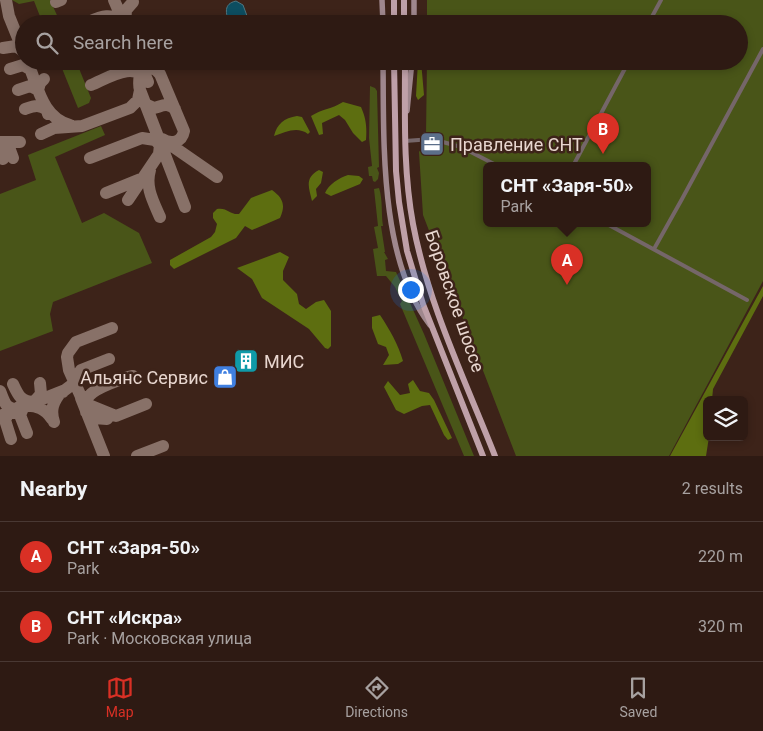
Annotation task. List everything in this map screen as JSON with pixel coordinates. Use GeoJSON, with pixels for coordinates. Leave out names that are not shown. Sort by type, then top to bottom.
{"type":"FeatureCollection","features":[{"type":"Feature","properties":{"kind":"main road"},"geometry":{"type":"LineString","coordinates":[[382,0],[383,15]]}},
{"type":"Feature","properties":{"kind":"main road"},"geometry":{"type":"LineString","coordinates":[[394,0],[394,15]]}},
{"type":"Feature","properties":{"kind":"main road"},"geometry":{"type":"LineString","coordinates":[[404,0],[404,15]]}},
{"type":"Feature","properties":{"kind":"main road"},"geometry":{"type":"LineString","coordinates":[[414,0],[414,15]]}},
{"type":"Feature","properties":{"kind":"main road"},"geometry":{"type":"LineString","coordinates":[[383,70],[386,183],[391,216],[401,264],[419,309],[431,326]]}},
{"type":"Feature","properties":{"kind":"main road","name":"Боровское шоссе"},"geometry":{"type":"LineString","coordinates":[[394,70],[395,150],[399,202],[407,251],[431,326],[483,456]]}},
{"type":"Feature","properties":{"kind":"main road","name":"Боровское шоссе"},"geometry":{"type":"LineString","coordinates":[[405,70],[407,173],[412,216],[423,265],[442,321],[495,456]]}},
{"type":"Feature","properties":{"kind":"main road"},"geometry":{"type":"LineString","coordinates":[[405,118],[411,70]]}},
{"type":"Feature","properties":{"kind":"street"},"geometry":{"type":"LineString","coordinates":[[653,15],[661,0]]}},
{"type":"Feature","properties":{"kind":"street"},"geometry":{"type":"LineString","coordinates":[[654,249],[763,49]]}},
{"type":"Feature","properties":{"kind":"street"},"geometry":{"type":"LineString","coordinates":[[575,162],[624,70]]}},
{"type":"Feature","properties":{"kind":"street"},"geometry":{"type":"LineString","coordinates":[[405,141],[432,139],[461,147],[490,162]]}},
{"type":"Feature","properties":{"kind":"street"},"geometry":{"type":"LineString","coordinates":[[613,227],[747,300]]}},
{"type":"Feature","properties":{"kind":"green space"},"geometry":{"type":"Polygon","coordinates":[[[12,0],[50,0],[57,15],[39,15],[34,1],[19,4],[12,0]]]}},
{"type":"Feature","properties":{"kind":"green space"},"geometry":{"type":"Polygon","coordinates":[[[427,0],[763,0],[763,281],[669,456],[516,456],[423,215],[419,152],[430,136],[426,135],[427,70],[748,70],[748,15],[427,15],[427,0]]]}},
{"type":"Feature","properties":{"kind":"green space"},"geometry":{"type":"Polygon","coordinates":[[[63,70],[80,70],[91,98],[89,103],[78,108],[63,70]]]}},
{"type":"Feature","properties":{"kind":"green space"},"geometry":{"type":"Polygon","coordinates":[[[417,70],[422,70],[424,95],[418,100],[416,96],[417,70]]]}},
{"type":"Feature","properties":{"kind":"green space"},"geometry":{"type":"Polygon","coordinates":[[[370,86],[377,91],[379,167],[377,168],[379,173],[378,179],[375,182],[372,176],[369,176],[368,167],[372,166],[369,138],[370,86]]]}},
{"type":"Feature","properties":{"kind":"green space"},"geometry":{"type":"Polygon","coordinates":[[[343,102],[361,107],[366,123],[366,140],[362,142],[339,115],[322,123],[323,134],[319,135],[311,116],[343,102]]]}},
{"type":"Feature","properties":{"kind":"green space"},"geometry":{"type":"Polygon","coordinates":[[[297,116],[302,117],[310,132],[308,134],[296,130],[274,136],[282,122],[297,116]]]}},
{"type":"Feature","properties":{"kind":"green space"},"geometry":{"type":"Polygon","coordinates":[[[101,126],[105,135],[55,157],[82,223],[104,213],[139,233],[152,263],[53,302],[50,314],[53,331],[0,351],[0,194],[36,180],[28,155],[101,126]]]}},
{"type":"Feature","properties":{"kind":"green space"},"geometry":{"type":"Polygon","coordinates":[[[319,170],[323,172],[321,183],[316,189],[317,196],[312,201],[309,180],[319,170]]]}},
{"type":"Feature","properties":{"kind":"green space"},"geometry":{"type":"Polygon","coordinates":[[[348,175],[359,176],[363,179],[360,184],[331,196],[325,193],[335,182],[348,175]]]}},
{"type":"Feature","properties":{"kind":"green space"},"geometry":{"type":"Polygon","coordinates":[[[379,188],[384,252],[388,259],[385,260],[386,271],[396,272],[424,334],[474,456],[464,456],[400,304],[402,301],[395,287],[386,276],[377,276],[373,249],[378,248],[374,227],[378,226],[374,189],[379,188]]]}},
{"type":"Feature","properties":{"kind":"green space"},"geometry":{"type":"Polygon","coordinates":[[[272,190],[279,196],[282,202],[283,209],[280,218],[252,230],[245,226],[236,238],[174,269],[170,265],[170,260],[211,237],[215,232],[217,224],[213,218],[213,213],[217,209],[239,214],[251,198],[272,190]]]}},
{"type":"Feature","properties":{"kind":"green space"},"geometry":{"type":"Polygon","coordinates":[[[280,252],[289,257],[283,271],[283,280],[297,294],[299,304],[306,309],[316,302],[324,300],[331,311],[331,346],[328,349],[309,329],[262,298],[252,279],[237,268],[280,252]]]}},
{"type":"Feature","properties":{"kind":"green space"},"geometry":{"type":"Polygon","coordinates":[[[763,286],[763,296],[713,389],[712,396],[703,396],[703,441],[708,441],[706,456],[670,456],[763,286]]]}},
{"type":"Feature","properties":{"kind":"green space"},"geometry":{"type":"Polygon","coordinates":[[[380,315],[401,355],[403,361],[398,364],[383,365],[389,355],[386,347],[378,344],[372,328],[372,317],[380,315]]]}},
{"type":"Feature","properties":{"kind":"green space"},"geometry":{"type":"Polygon","coordinates":[[[413,380],[420,391],[429,393],[434,400],[452,438],[448,440],[444,435],[430,405],[422,406],[404,414],[396,410],[384,387],[388,381],[400,395],[410,393],[408,384],[413,380]]]}},
{"type":"Feature","properties":{"kind":"water"},"geometry":{"type":"Polygon","coordinates":[[[236,1],[243,5],[247,15],[227,15],[227,7],[236,1]]]}},
{"type":"Feature","properties":{"kind":"taxiway"},"geometry":{"type":"LineString","coordinates":[[6,0],[9,16],[15,31]]}},
{"type":"Feature","properties":{"kind":"taxiway"},"geometry":{"type":"LineString","coordinates":[[56,2],[61,0]]}},
{"type":"Feature","properties":{"kind":"taxiway"},"geometry":{"type":"LineString","coordinates":[[114,0],[121,15]]}},
{"type":"Feature","properties":{"kind":"taxiway"},"geometry":{"type":"LineString","coordinates":[[126,15],[126,10],[133,2]]}},
{"type":"Feature","properties":{"kind":"taxiway"},"geometry":{"type":"LineString","coordinates":[[3,48],[15,46]]}},
{"type":"Feature","properties":{"kind":"taxiway"},"geometry":{"type":"LineString","coordinates":[[10,69],[15,67]]}},
{"type":"Feature","properties":{"kind":"taxiway"},"geometry":{"type":"LineString","coordinates":[[30,70],[47,108],[60,121],[70,125]]}},
{"type":"Feature","properties":{"kind":"taxiway"},"geometry":{"type":"LineString","coordinates":[[140,70],[140,90],[185,207]]}},
{"type":"Feature","properties":{"kind":"taxiway"},"geometry":{"type":"LineString","coordinates":[[91,85],[121,72],[129,71],[143,75],[148,82],[143,70]]}},
{"type":"Feature","properties":{"kind":"taxiway"},"geometry":{"type":"LineString","coordinates":[[156,70],[160,74],[184,131],[179,140],[169,142],[162,139]]}},
{"type":"Feature","properties":{"kind":"taxiway"},"geometry":{"type":"LineString","coordinates":[[18,90],[30,86],[38,90],[40,83],[44,79]]}},
{"type":"Feature","properties":{"kind":"taxiway"},"geometry":{"type":"LineString","coordinates":[[41,134],[54,128],[82,126],[130,108],[138,100],[140,90]]}},
{"type":"Feature","properties":{"kind":"taxiway"},"geometry":{"type":"LineString","coordinates":[[145,104],[154,108],[167,105],[175,109]]}},
{"type":"Feature","properties":{"kind":"taxiway"},"geometry":{"type":"LineString","coordinates":[[25,109],[39,106],[47,110],[48,114]]}},
{"type":"Feature","properties":{"kind":"taxiway"},"geometry":{"type":"LineString","coordinates":[[90,158],[142,138],[155,140],[160,145],[159,154],[128,200]]}},
{"type":"Feature","properties":{"kind":"taxiway"},"geometry":{"type":"LineString","coordinates":[[165,141],[217,177]]}},
{"type":"Feature","properties":{"kind":"taxiway"},"geometry":{"type":"LineString","coordinates":[[0,142],[20,142]]}},
{"type":"Feature","properties":{"kind":"taxiway"},"geometry":{"type":"LineString","coordinates":[[2,142],[9,147],[13,158]]}},
{"type":"Feature","properties":{"kind":"taxiway"},"geometry":{"type":"LineString","coordinates":[[0,153],[3,159]]}},
{"type":"Feature","properties":{"kind":"taxiway"},"geometry":{"type":"LineString","coordinates":[[150,170],[149,188],[160,217]]}},
{"type":"Feature","properties":{"kind":"taxiway"},"geometry":{"type":"LineString","coordinates":[[106,193],[143,178]]}},
{"type":"Feature","properties":{"kind":"taxiway"},"geometry":{"type":"LineString","coordinates":[[112,328],[76,342],[68,353],[69,370],[82,399],[89,405],[116,416],[146,404]]}},
{"type":"Feature","properties":{"kind":"taxiway"},"geometry":{"type":"LineString","coordinates":[[0,416],[65,390],[73,384],[81,370],[109,359]]}},
{"type":"Feature","properties":{"kind":"taxiway"},"geometry":{"type":"LineString","coordinates":[[107,419],[94,418],[86,412],[88,398],[92,393],[103,387],[133,376]]}},
{"type":"Feature","properties":{"kind":"taxiway"},"geometry":{"type":"LineString","coordinates":[[13,384],[20,397],[26,401],[34,402],[41,394],[40,383]]}},
{"type":"Feature","properties":{"kind":"taxiway"},"geometry":{"type":"LineString","coordinates":[[0,391],[7,406],[12,409],[19,407]]}},
{"type":"Feature","properties":{"kind":"taxiway"},"geometry":{"type":"LineString","coordinates":[[54,422],[53,406],[58,396],[63,392]]}},
{"type":"Feature","properties":{"kind":"taxiway"},"geometry":{"type":"LineString","coordinates":[[81,398],[104,456]]}},
{"type":"Feature","properties":{"kind":"taxiway"},"geometry":{"type":"LineString","coordinates":[[27,433],[20,415],[24,406],[40,408],[52,419]]}},
{"type":"Feature","properties":{"kind":"taxiway"},"geometry":{"type":"LineString","coordinates":[[11,439],[5,420],[9,412],[13,413]]}},
{"type":"Feature","properties":{"kind":"taxiway"},"geometry":{"type":"LineString","coordinates":[[137,456],[163,446]]}},
{"type":"Feature","properties":{"kind":"place","name":"Правление СНТ"},"geometry":{"type":"Point","coordinates":[432,144]}},
{"type":"Feature","properties":{"kind":"place","name":"СНТ «Искра»"},"geometry":{"type":"Point","coordinates":[603,154]}},
{"type":"Feature","properties":{"kind":"place","name":"СНТ «Заря-50»"},"geometry":{"type":"Point","coordinates":[567,285]}},
{"type":"Feature","properties":{"kind":"place","name":"МИС"},"geometry":{"type":"Point","coordinates":[246,361]}},
{"type":"Feature","properties":{"kind":"place","name":"Альянс Сервис"},"geometry":{"type":"Point","coordinates":[225,377]}}]}
